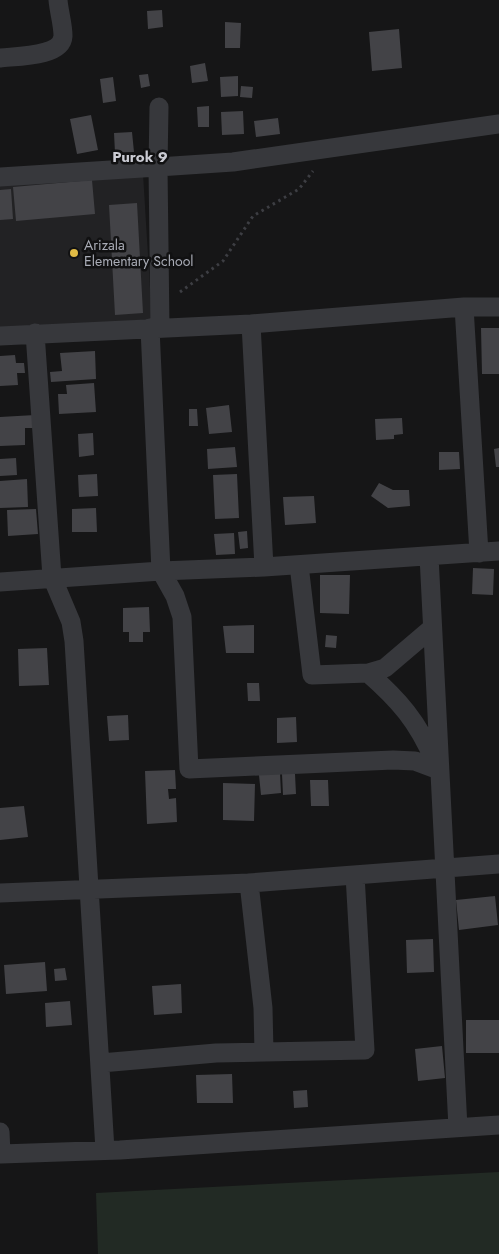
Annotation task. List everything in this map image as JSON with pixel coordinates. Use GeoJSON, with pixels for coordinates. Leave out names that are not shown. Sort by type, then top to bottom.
{"type":"FeatureCollection","features":[{"type":"Feature","properties":{"kind":"street"},"geometry":{"type":"LineString","coordinates":[[0,58],[48,52],[56,49],[63,38],[58,0]]}},
{"type":"Feature","properties":{"kind":"street"},"geometry":{"type":"LineString","coordinates":[[160,107],[158,167],[160,305],[155,328],[161,571],[177,601],[182,616],[189,769],[392,760],[424,763],[438,770]]}},
{"type":"Feature","properties":{"kind":"street"},"geometry":{"type":"LineString","coordinates":[[0,177],[233,162],[499,124]]}},
{"type":"Feature","properties":{"kind":"street"},"geometry":{"type":"LineString","coordinates":[[464,307],[478,553]]}},
{"type":"Feature","properties":{"kind":"street"},"geometry":{"type":"LineString","coordinates":[[0,336],[251,324],[464,307],[499,307]]}},
{"type":"Feature","properties":{"kind":"street"},"geometry":{"type":"LineString","coordinates":[[251,324],[264,567]]}},
{"type":"Feature","properties":{"kind":"street"},"geometry":{"type":"LineString","coordinates":[[35,334],[52,577],[72,630],[90,888],[105,1150]]}},
{"type":"Feature","properties":{"kind":"street"},"geometry":{"type":"LineString","coordinates":[[0,582],[52,577],[299,565],[499,551]]}},
{"type":"Feature","properties":{"kind":"street"},"geometry":{"type":"LineString","coordinates":[[429,556],[438,770],[445,867],[458,1128]]}},
{"type":"Feature","properties":{"kind":"street"},"geometry":{"type":"LineString","coordinates":[[299,565],[312,675],[368,673],[385,668],[432,628]]}},
{"type":"Feature","properties":{"kind":"street"},"geometry":{"type":"LineString","coordinates":[[368,673],[396,697],[422,733],[438,770]]}},
{"type":"Feature","properties":{"kind":"street"},"geometry":{"type":"LineString","coordinates":[[0,893],[249,883],[499,864]]}},
{"type":"Feature","properties":{"kind":"street"},"geometry":{"type":"LineString","coordinates":[[101,1063],[216,1054],[365,1050],[355,874]]}},
{"type":"Feature","properties":{"kind":"street"},"geometry":{"type":"LineString","coordinates":[[249,883],[263,1008],[264,1052]]}},
{"type":"Feature","properties":{"kind":"street"},"geometry":{"type":"LineString","coordinates":[[0,1132],[1,1154],[105,1150],[499,1125]]}},
{"type":"Feature","properties":{"kind":"path"},"geometry":{"type":"LineString","coordinates":[[160,305],[223,261],[253,216],[299,189],[330,148]]}},
{"type":"Feature","properties":{"kind":"shaded area","name":"Arizala Elementary School"},"geometry":{"type":"Polygon","coordinates":[[[143,174],[152,320],[0,331],[0,186],[143,174]]]}},
{"type":"Feature","properties":{"kind":"shaded area"},"geometry":{"type":"Polygon","coordinates":[[[499,1172],[499,1254],[98,1254],[96,1193],[499,1172]]]}},
{"type":"Feature","properties":{"kind":"building"},"geometry":{"type":"Polygon","coordinates":[[[162,10],[163,27],[148,29],[147,11],[162,10]]]}},
{"type":"Feature","properties":{"kind":"building"},"geometry":{"type":"Polygon","coordinates":[[[225,22],[241,23],[240,48],[225,48],[225,22]]]}},
{"type":"Feature","properties":{"kind":"building"},"geometry":{"type":"Polygon","coordinates":[[[399,29],[402,68],[372,71],[369,32],[399,29]]]}},
{"type":"Feature","properties":{"kind":"building"},"geometry":{"type":"Polygon","coordinates":[[[205,63],[208,81],[192,83],[190,66],[205,63]]]}},
{"type":"Feature","properties":{"kind":"building"},"geometry":{"type":"Polygon","coordinates":[[[148,74],[150,86],[141,88],[139,75],[148,74]]]}},
{"type":"Feature","properties":{"kind":"building"},"geometry":{"type":"Polygon","coordinates":[[[238,76],[238,96],[221,97],[220,77],[238,76]]]}},
{"type":"Feature","properties":{"kind":"building"},"geometry":{"type":"Polygon","coordinates":[[[113,77],[116,101],[103,103],[100,79],[113,77]]]}},
{"type":"Feature","properties":{"kind":"building"},"geometry":{"type":"Polygon","coordinates":[[[241,86],[253,87],[252,98],[240,97],[241,86]]]}},
{"type":"Feature","properties":{"kind":"building"},"geometry":{"type":"Polygon","coordinates":[[[209,106],[209,127],[198,127],[197,107],[209,106]]]}},
{"type":"Feature","properties":{"kind":"building"},"geometry":{"type":"Polygon","coordinates":[[[243,111],[244,134],[222,135],[221,112],[243,111]]]}},
{"type":"Feature","properties":{"kind":"building"},"geometry":{"type":"Polygon","coordinates":[[[91,115],[98,150],[77,154],[70,119],[91,115]]]}},
{"type":"Feature","properties":{"kind":"building"},"geometry":{"type":"Polygon","coordinates":[[[278,118],[280,134],[256,137],[254,121],[278,118]]]}},
{"type":"Feature","properties":{"kind":"building"},"geometry":{"type":"Polygon","coordinates":[[[132,132],[134,152],[115,153],[114,133],[132,132]]]}},
{"type":"Feature","properties":{"kind":"building"},"geometry":{"type":"Polygon","coordinates":[[[92,180],[95,214],[16,221],[13,187],[92,180]]]}},
{"type":"Feature","properties":{"kind":"building"},"geometry":{"type":"Polygon","coordinates":[[[11,189],[13,219],[0,220],[0,190],[11,189]]]}},
{"type":"Feature","properties":{"kind":"building"},"geometry":{"type":"Polygon","coordinates":[[[137,203],[143,313],[115,315],[109,205],[137,203]]]}},
{"type":"Feature","properties":{"kind":"building"},"geometry":{"type":"Polygon","coordinates":[[[481,328],[499,328],[499,374],[482,374],[481,328]]]}},
{"type":"Feature","properties":{"kind":"building"},"geometry":{"type":"Polygon","coordinates":[[[95,351],[96,379],[51,382],[50,372],[62,371],[60,353],[95,351]]]}},
{"type":"Feature","properties":{"kind":"building"},"geometry":{"type":"Polygon","coordinates":[[[15,355],[16,363],[24,363],[25,373],[17,373],[18,385],[0,386],[0,356],[15,355]]]}},
{"type":"Feature","properties":{"kind":"building"},"geometry":{"type":"Polygon","coordinates":[[[94,383],[96,412],[59,414],[58,394],[67,394],[66,385],[94,383]]]}},
{"type":"Feature","properties":{"kind":"building"},"geometry":{"type":"Polygon","coordinates":[[[229,405],[232,432],[209,434],[206,408],[229,405]]]}},
{"type":"Feature","properties":{"kind":"building"},"geometry":{"type":"Polygon","coordinates":[[[189,409],[197,409],[198,426],[189,426],[189,409]]]}},
{"type":"Feature","properties":{"kind":"building"},"geometry":{"type":"Polygon","coordinates":[[[35,415],[35,428],[25,428],[25,445],[0,446],[0,417],[35,415]]]}},
{"type":"Feature","properties":{"kind":"building"},"geometry":{"type":"Polygon","coordinates":[[[402,418],[403,434],[394,435],[394,439],[376,440],[375,419],[402,418]]]}},
{"type":"Feature","properties":{"kind":"building"},"geometry":{"type":"Polygon","coordinates":[[[93,433],[94,455],[79,457],[78,434],[93,433]]]}},
{"type":"Feature","properties":{"kind":"building"},"geometry":{"type":"Polygon","coordinates":[[[235,447],[237,467],[208,469],[207,449],[235,447]]]}},
{"type":"Feature","properties":{"kind":"building"},"geometry":{"type":"Polygon","coordinates":[[[499,448],[499,467],[496,467],[494,449],[499,448]]]}},
{"type":"Feature","properties":{"kind":"building"},"geometry":{"type":"Polygon","coordinates":[[[439,452],[459,452],[460,469],[439,470],[439,452]]]}},
{"type":"Feature","properties":{"kind":"building"},"geometry":{"type":"Polygon","coordinates":[[[16,458],[17,475],[0,476],[0,459],[16,458]]]}},
{"type":"Feature","properties":{"kind":"building"},"geometry":{"type":"Polygon","coordinates":[[[97,474],[98,496],[79,497],[78,475],[97,474]]]}},
{"type":"Feature","properties":{"kind":"building"},"geometry":{"type":"Polygon","coordinates":[[[237,474],[239,518],[215,519],[213,475],[237,474]]]}},
{"type":"Feature","properties":{"kind":"building"},"geometry":{"type":"Polygon","coordinates":[[[27,479],[28,507],[0,508],[0,481],[27,479]]]}},
{"type":"Feature","properties":{"kind":"building"},"geometry":{"type":"Polygon","coordinates":[[[379,483],[393,490],[409,490],[410,506],[388,508],[371,496],[379,483]]]}},
{"type":"Feature","properties":{"kind":"building"},"geometry":{"type":"Polygon","coordinates":[[[314,496],[316,523],[285,525],[283,497],[314,496]]]}},
{"type":"Feature","properties":{"kind":"building"},"geometry":{"type":"Polygon","coordinates":[[[96,508],[97,532],[72,532],[72,509],[96,508]]]}},
{"type":"Feature","properties":{"kind":"building"},"geometry":{"type":"Polygon","coordinates":[[[36,509],[38,534],[8,536],[7,510],[36,509]]]}},
{"type":"Feature","properties":{"kind":"building"},"geometry":{"type":"Polygon","coordinates":[[[247,531],[248,548],[240,549],[238,532],[247,531]]]}},
{"type":"Feature","properties":{"kind":"building"},"geometry":{"type":"Polygon","coordinates":[[[234,533],[235,554],[216,555],[214,534],[234,533]]]}},
{"type":"Feature","properties":{"kind":"building"},"geometry":{"type":"Polygon","coordinates":[[[473,568],[494,569],[493,595],[472,594],[473,568]]]}},
{"type":"Feature","properties":{"kind":"building"},"geometry":{"type":"Polygon","coordinates":[[[320,575],[350,575],[349,614],[320,613],[320,575]]]}},
{"type":"Feature","properties":{"kind":"building"},"geometry":{"type":"Polygon","coordinates":[[[149,607],[150,632],[143,632],[143,642],[129,642],[129,632],[123,632],[123,608],[149,607]]]}},
{"type":"Feature","properties":{"kind":"building"},"geometry":{"type":"Polygon","coordinates":[[[254,625],[254,653],[226,653],[223,626],[254,625]]]}},
{"type":"Feature","properties":{"kind":"building"},"geometry":{"type":"Polygon","coordinates":[[[326,635],[337,636],[336,648],[325,647],[326,635]]]}},
{"type":"Feature","properties":{"kind":"building"},"geometry":{"type":"Polygon","coordinates":[[[47,648],[49,685],[19,686],[18,649],[47,648]]]}},
{"type":"Feature","properties":{"kind":"building"},"geometry":{"type":"Polygon","coordinates":[[[247,683],[259,683],[260,701],[248,701],[247,683]]]}},
{"type":"Feature","properties":{"kind":"building"},"geometry":{"type":"Polygon","coordinates":[[[128,715],[129,740],[109,741],[107,716],[128,715]]]}},
{"type":"Feature","properties":{"kind":"building"},"geometry":{"type":"Polygon","coordinates":[[[296,717],[297,742],[277,743],[277,718],[296,717]]]}},
{"type":"Feature","properties":{"kind":"building"},"geometry":{"type":"Polygon","coordinates":[[[175,770],[176,789],[168,789],[169,799],[176,798],[177,822],[147,824],[145,771],[175,770]]]}},
{"type":"Feature","properties":{"kind":"building"},"geometry":{"type":"Polygon","coordinates":[[[280,773],[281,793],[261,795],[259,775],[280,773]]]}},
{"type":"Feature","properties":{"kind":"building"},"geometry":{"type":"Polygon","coordinates":[[[282,774],[295,774],[296,794],[283,795],[282,774]]]}},
{"type":"Feature","properties":{"kind":"building"},"geometry":{"type":"Polygon","coordinates":[[[310,780],[328,780],[329,806],[311,806],[310,780]]]}},
{"type":"Feature","properties":{"kind":"building"},"geometry":{"type":"Polygon","coordinates":[[[223,783],[255,784],[254,821],[223,820],[223,783]]]}},
{"type":"Feature","properties":{"kind":"building"},"geometry":{"type":"Polygon","coordinates":[[[24,806],[28,837],[0,840],[0,808],[24,806]]]}},
{"type":"Feature","properties":{"kind":"building"},"geometry":{"type":"Polygon","coordinates":[[[495,896],[498,925],[459,930],[456,900],[495,896]]]}},
{"type":"Feature","properties":{"kind":"building"},"geometry":{"type":"Polygon","coordinates":[[[433,939],[434,972],[407,973],[406,940],[433,939]]]}},
{"type":"Feature","properties":{"kind":"building"},"geometry":{"type":"Polygon","coordinates":[[[45,962],[47,991],[6,994],[4,965],[45,962]]]}},
{"type":"Feature","properties":{"kind":"building"},"geometry":{"type":"Polygon","coordinates":[[[65,968],[67,980],[55,981],[54,969],[65,968]]]}},
{"type":"Feature","properties":{"kind":"building"},"geometry":{"type":"Polygon","coordinates":[[[181,984],[182,1013],[154,1015],[152,986],[181,984]]]}},
{"type":"Feature","properties":{"kind":"building"},"geometry":{"type":"Polygon","coordinates":[[[70,1001],[72,1025],[46,1027],[45,1003],[70,1001]]]}},
{"type":"Feature","properties":{"kind":"building"},"geometry":{"type":"Polygon","coordinates":[[[466,1020],[499,1020],[499,1053],[466,1053],[466,1020]]]}},
{"type":"Feature","properties":{"kind":"building"},"geometry":{"type":"Polygon","coordinates":[[[442,1046],[445,1078],[418,1081],[415,1049],[442,1046]]]}},
{"type":"Feature","properties":{"kind":"building"},"geometry":{"type":"Polygon","coordinates":[[[232,1074],[233,1103],[197,1103],[196,1075],[232,1074]]]}},
{"type":"Feature","properties":{"kind":"building"},"geometry":{"type":"Polygon","coordinates":[[[307,1090],[308,1107],[294,1108],[293,1091],[307,1090]]]}},
{"type":"Feature","properties":{"kind":"place","name":"Arizala Elementary School"},"geometry":{"type":"Point","coordinates":[74,253]}},
{"type":"Feature","properties":{"kind":"district","name":"Purok 9"},"geometry":{"type":"Point","coordinates":[140,157]}}]}
